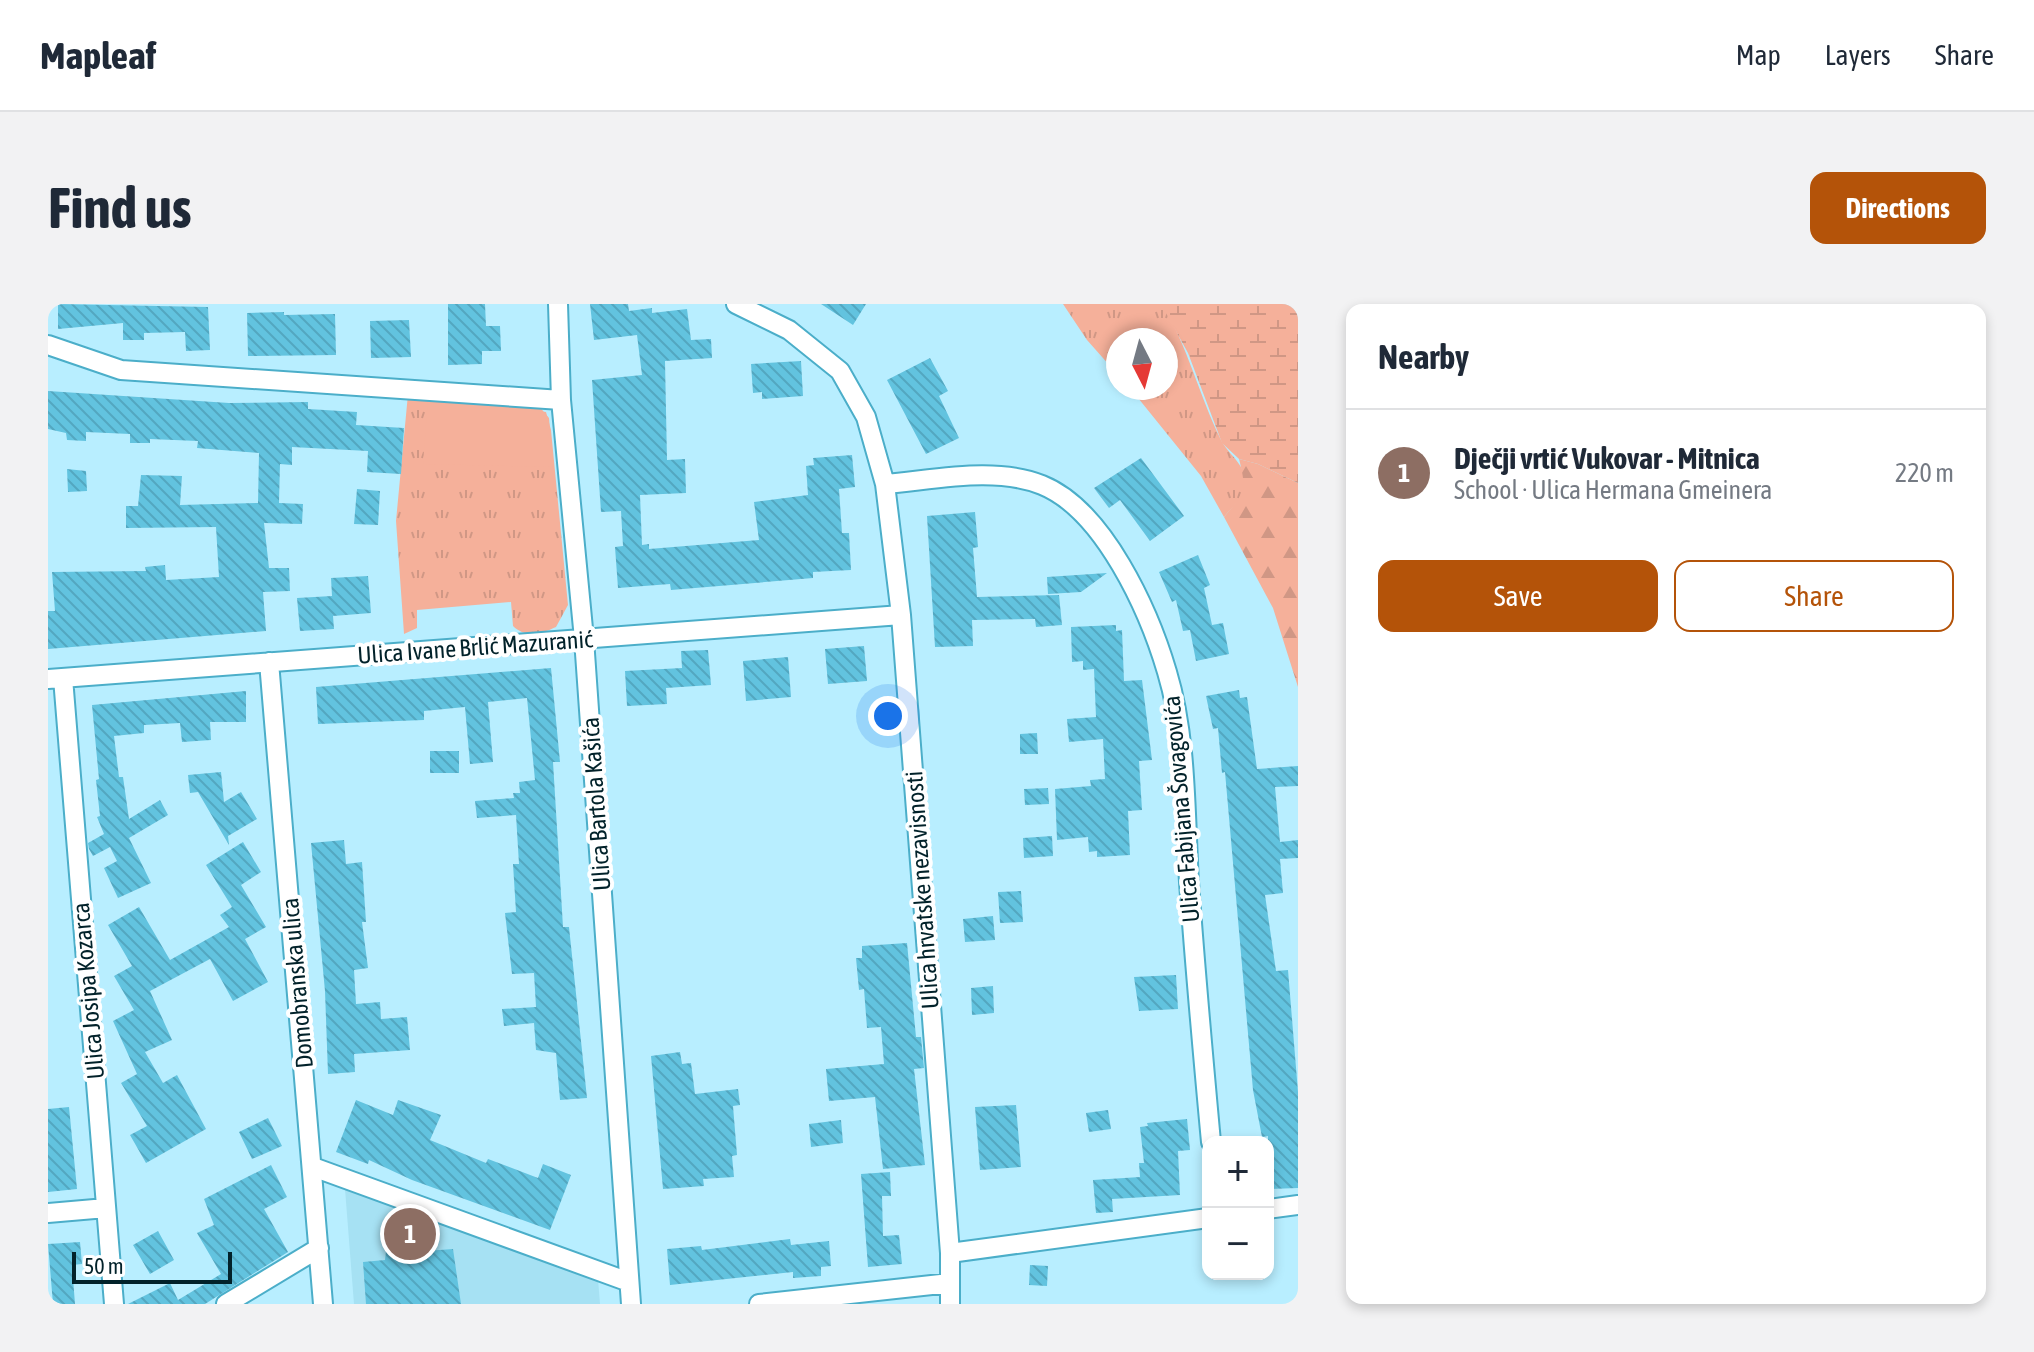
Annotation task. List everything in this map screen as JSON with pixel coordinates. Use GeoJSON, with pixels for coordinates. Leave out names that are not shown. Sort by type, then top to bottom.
{"type":"FeatureCollection","features":[{"type":"Feature","properties":{"kind":"street","name":"Ulica Bartola Kašića"},"geometry":{"type":"LineString","coordinates":[[558,304],[561,400],[584,639],[631,1304]]}},
{"type":"Feature","properties":{"kind":"street","name":"Ulica hrvatske nezavisnosti"},"geometry":{"type":"LineString","coordinates":[[736,304],[789,330],[840,371],[866,417],[885,484],[901,615],[950,1253],[950,1304]]}},
{"type":"Feature","properties":{"kind":"street"},"geometry":{"type":"LineString","coordinates":[[48,345],[121,370],[561,400]]}},
{"type":"Feature","properties":{"kind":"street","name":"Ulica Fabijana Šovagovića"},"geometry":{"type":"LineString","coordinates":[[885,484],[980,476],[1042,485],[1069,502],[1100,534],[1146,615],[1168,674],[1182,770],[1211,1136]]}},
{"type":"Feature","properties":{"kind":"street","name":"Ulica Ivane Brlić Mazuranić"},"geometry":{"type":"LineString","coordinates":[[56,678],[901,615]]}},
{"type":"Feature","properties":{"kind":"street","name":"Domobranska ulica"},"geometry":{"type":"LineString","coordinates":[[269,662],[323,1304]]}},
{"type":"Feature","properties":{"kind":"street","name":"Ulica Josipa Kozarca"},"geometry":{"type":"LineString","coordinates":[[56,678],[114,1304]]}},
{"type":"Feature","properties":{"kind":"street"},"geometry":{"type":"LineString","coordinates":[[313,1167],[629,1282]]}},
{"type":"Feature","properties":{"kind":"street"},"geometry":{"type":"LineString","coordinates":[[1274,1208],[1298,1205]]}},
{"type":"Feature","properties":{"kind":"street"},"geometry":{"type":"LineString","coordinates":[[48,1213],[106,1208]]}},
{"type":"Feature","properties":{"kind":"street"},"geometry":{"type":"LineString","coordinates":[[950,1253],[1202,1219]]}},
{"type":"Feature","properties":{"kind":"street"},"geometry":{"type":"LineString","coordinates":[[226,1304],[319,1248]]}},
{"type":"Feature","properties":{"kind":"street"},"geometry":{"type":"LineString","coordinates":[[759,1304],[950,1283]]}},
{"type":"Feature","properties":{"kind":"shaded area"},"geometry":{"type":"Polygon","coordinates":[[[345,1189],[598,1279],[600,1304],[354,1304],[345,1189]]]}},
{"type":"Feature","properties":{"kind":"green space"},"geometry":{"type":"Polygon","coordinates":[[[1063,304],[1162,304],[1174,328],[1106,328],[1106,361],[1063,304]]]}},
{"type":"Feature","properties":{"kind":"green space"},"geometry":{"type":"Polygon","coordinates":[[[1161,304],[1298,304],[1298,483],[1258,464],[1239,459],[1222,443],[1188,353],[1178,335],[1178,328],[1174,328],[1161,304]]]}},
{"type":"Feature","properties":{"kind":"green space"},"geometry":{"type":"Polygon","coordinates":[[[1178,335],[1221,440],[1244,473],[1244,491],[1224,517],[1201,476],[1140,400],[1178,400],[1178,335]]]}},
{"type":"Feature","properties":{"kind":"green space"},"geometry":{"type":"Polygon","coordinates":[[[408,394],[546,412],[551,430],[568,605],[556,627],[533,634],[518,630],[513,626],[511,602],[417,610],[417,628],[404,634],[396,521],[408,394]]]}},
{"type":"Feature","properties":{"kind":"green space"},"geometry":{"type":"Polygon","coordinates":[[[428,396],[538,405],[549,418],[553,467],[423,464],[428,396]]]}},
{"type":"Feature","properties":{"kind":"green space"},"geometry":{"type":"Polygon","coordinates":[[[1239,459],[1258,464],[1298,483],[1298,687],[1273,608],[1224,517],[1242,490],[1239,459]]]}},
{"type":"Feature","properties":{"kind":"building"},"geometry":{"type":"Polygon","coordinates":[[[58,304],[208,307],[210,350],[186,351],[185,332],[144,333],[144,340],[123,340],[123,323],[58,329],[58,304]]]}},
{"type":"Feature","properties":{"kind":"building"},"geometry":{"type":"Polygon","coordinates":[[[448,304],[485,304],[486,326],[500,326],[501,351],[482,351],[482,364],[448,365],[448,304]]]}},
{"type":"Feature","properties":{"kind":"building"},"geometry":{"type":"Polygon","coordinates":[[[590,304],[628,304],[629,311],[652,308],[652,313],[687,309],[691,340],[711,339],[712,358],[665,361],[667,460],[685,459],[686,493],[640,495],[642,545],[649,544],[649,549],[759,540],[754,502],[808,495],[806,466],[814,465],[813,458],[852,455],[855,487],[839,489],[842,533],[849,533],[851,570],[813,572],[813,578],[671,590],[670,584],[618,588],[615,547],[623,546],[621,511],[601,512],[592,380],[642,375],[637,335],[594,340],[590,304]]]}},
{"type":"Feature","properties":{"kind":"building"},"geometry":{"type":"Polygon","coordinates":[[[821,304],[866,304],[853,325],[821,304]]]}},
{"type":"Feature","properties":{"kind":"building"},"geometry":{"type":"Polygon","coordinates":[[[284,312],[284,315],[335,314],[336,355],[248,356],[247,313],[284,312]]]}},
{"type":"Feature","properties":{"kind":"building"},"geometry":{"type":"Polygon","coordinates":[[[409,320],[411,357],[371,358],[370,321],[409,320]]]}},
{"type":"Feature","properties":{"kind":"building"},"geometry":{"type":"Polygon","coordinates":[[[930,358],[948,391],[939,396],[959,438],[926,454],[887,380],[930,358]]]}},
{"type":"Feature","properties":{"kind":"building"},"geometry":{"type":"Polygon","coordinates":[[[801,361],[803,396],[762,399],[762,392],[753,393],[751,364],[801,361]]]}},
{"type":"Feature","properties":{"kind":"building"},"geometry":{"type":"Polygon","coordinates":[[[48,391],[229,403],[308,402],[308,409],[357,412],[356,425],[404,428],[401,474],[367,472],[368,451],[292,447],[292,465],[280,464],[279,503],[303,504],[302,524],[264,523],[269,568],[289,568],[290,591],[263,592],[266,631],[48,649],[48,611],[55,611],[52,572],[146,571],[145,567],[165,565],[166,580],[219,577],[216,527],[126,528],[126,506],[138,506],[141,475],[182,476],[180,505],[258,503],[259,453],[197,448],[198,441],[150,439],[150,443],[130,443],[130,434],[86,432],[86,441],[67,440],[66,433],[48,429],[48,391]]]}},
{"type":"Feature","properties":{"kind":"building"},"geometry":{"type":"Polygon","coordinates":[[[1141,458],[1184,516],[1150,541],[1120,500],[1109,508],[1094,488],[1141,458]]]}},
{"type":"Feature","properties":{"kind":"building"},"geometry":{"type":"Polygon","coordinates":[[[67,469],[86,471],[87,491],[68,492],[67,469]]]}},
{"type":"Feature","properties":{"kind":"building"},"geometry":{"type":"Polygon","coordinates":[[[357,489],[380,491],[378,525],[354,524],[357,489]]]}},
{"type":"Feature","properties":{"kind":"building"},"geometry":{"type":"Polygon","coordinates":[[[975,512],[978,547],[973,548],[977,597],[1059,595],[1062,625],[1036,627],[1035,619],[972,620],[973,646],[935,647],[927,516],[975,512]]]}},
{"type":"Feature","properties":{"kind":"building"},"geometry":{"type":"Polygon","coordinates":[[[1198,555],[1210,585],[1204,588],[1212,625],[1223,623],[1229,654],[1196,661],[1190,630],[1183,631],[1176,600],[1172,602],[1159,572],[1198,555]]]}},
{"type":"Feature","properties":{"kind":"building"},"geometry":{"type":"Polygon","coordinates":[[[1107,573],[1081,592],[1048,594],[1047,577],[1107,573]]]}},
{"type":"Feature","properties":{"kind":"building"},"geometry":{"type":"Polygon","coordinates":[[[368,576],[371,613],[333,616],[334,629],[300,631],[297,598],[332,596],[331,578],[368,576]]]}},
{"type":"Feature","properties":{"kind":"building"},"geometry":{"type":"Polygon","coordinates":[[[1116,625],[1116,631],[1122,630],[1124,681],[1142,680],[1152,760],[1139,761],[1142,810],[1128,811],[1130,855],[1097,857],[1097,851],[1089,852],[1088,837],[1057,840],[1055,789],[1091,786],[1090,780],[1105,779],[1103,739],[1069,742],[1067,719],[1096,717],[1094,669],[1083,670],[1083,661],[1072,662],[1071,627],[1116,625]]]}},
{"type":"Feature","properties":{"kind":"building"},"geometry":{"type":"Polygon","coordinates":[[[864,646],[867,681],[828,684],[825,649],[864,646]]]}},
{"type":"Feature","properties":{"kind":"building"},"geometry":{"type":"Polygon","coordinates":[[[708,650],[711,685],[666,688],[667,704],[627,706],[625,671],[682,668],[681,651],[708,650]]]}},
{"type":"Feature","properties":{"kind":"building"},"geometry":{"type":"Polygon","coordinates":[[[788,657],[791,697],[746,701],[743,661],[788,657]]]}},
{"type":"Feature","properties":{"kind":"building"},"geometry":{"type":"Polygon","coordinates":[[[551,668],[560,762],[553,762],[563,927],[569,927],[587,1098],[560,1100],[556,1053],[536,1050],[534,1023],[504,1026],[502,1009],[536,1007],[534,973],[512,974],[505,913],[516,912],[513,864],[519,864],[516,815],[477,818],[475,801],[514,798],[513,793],[520,793],[519,782],[535,780],[527,698],[488,702],[493,762],[470,764],[465,707],[424,711],[424,720],[318,724],[316,687],[551,668]]]}},
{"type":"Feature","properties":{"kind":"building"},"geometry":{"type":"Polygon","coordinates":[[[1239,690],[1240,698],[1247,697],[1257,769],[1298,766],[1298,786],[1275,787],[1280,842],[1298,840],[1298,858],[1280,859],[1283,893],[1265,895],[1276,971],[1288,970],[1298,1092],[1298,1188],[1274,1189],[1274,1136],[1262,1136],[1253,1090],[1225,772],[1222,773],[1218,728],[1213,729],[1206,696],[1239,690]]]}},
{"type":"Feature","properties":{"kind":"building"},"geometry":{"type":"Polygon","coordinates":[[[246,691],[246,722],[210,722],[211,740],[182,742],[180,723],[144,725],[144,733],[114,736],[129,819],[160,800],[168,815],[129,838],[151,883],[118,898],[104,868],[117,861],[110,847],[93,856],[88,843],[104,834],[97,817],[100,816],[96,780],[99,779],[92,705],[246,691]]]}},
{"type":"Feature","properties":{"kind":"building"},"geometry":{"type":"Polygon","coordinates":[[[1037,733],[1038,754],[1020,754],[1020,734],[1037,733]]]}},
{"type":"Feature","properties":{"kind":"building"},"geometry":{"type":"Polygon","coordinates":[[[430,751],[459,751],[459,773],[430,773],[430,751]]]}},
{"type":"Feature","properties":{"kind":"building"},"geometry":{"type":"Polygon","coordinates":[[[221,772],[224,802],[241,792],[257,819],[228,836],[229,845],[198,792],[190,793],[188,775],[221,772]]]}},
{"type":"Feature","properties":{"kind":"building"},"geometry":{"type":"Polygon","coordinates":[[[1048,788],[1049,804],[1025,805],[1024,789],[1048,788]]]}},
{"type":"Feature","properties":{"kind":"building"},"geometry":{"type":"Polygon","coordinates":[[[1052,836],[1053,856],[1024,858],[1023,838],[1052,836]]]}},
{"type":"Feature","properties":{"kind":"building"},"geometry":{"type":"Polygon","coordinates":[[[344,840],[346,864],[362,862],[366,922],[362,922],[368,968],[354,970],[356,1004],[380,1002],[381,1019],[407,1017],[410,1050],[354,1054],[355,1072],[328,1074],[325,991],[311,843],[344,840]]]}},
{"type":"Feature","properties":{"kind":"building"},"geometry":{"type":"Polygon","coordinates":[[[243,842],[261,872],[241,885],[266,927],[245,939],[268,982],[233,1001],[210,959],[150,991],[172,1040],[145,1052],[163,1083],[177,1075],[206,1129],[146,1163],[130,1135],[147,1126],[121,1083],[137,1074],[113,1021],[134,1010],[114,976],[132,966],[108,925],[139,907],[170,960],[229,927],[220,915],[232,907],[206,865],[243,842]]]}},
{"type":"Feature","properties":{"kind":"building"},"geometry":{"type":"Polygon","coordinates":[[[1021,891],[1023,922],[1000,923],[998,892],[1021,891]]]}},
{"type":"Feature","properties":{"kind":"building"},"geometry":{"type":"Polygon","coordinates":[[[993,916],[995,940],[965,942],[963,919],[993,916]]]}},
{"type":"Feature","properties":{"kind":"building"},"geometry":{"type":"Polygon","coordinates":[[[907,943],[916,1037],[921,1037],[924,1068],[914,1069],[925,1165],[883,1169],[875,1097],[829,1101],[826,1069],[884,1064],[881,1027],[867,1028],[864,989],[859,990],[856,958],[862,958],[862,946],[907,943]]]}},
{"type":"Feature","properties":{"kind":"building"},"geometry":{"type":"Polygon","coordinates":[[[1176,975],[1178,1009],[1139,1011],[1134,977],[1176,975]]]}},
{"type":"Feature","properties":{"kind":"building"},"geometry":{"type":"Polygon","coordinates":[[[993,986],[994,1013],[972,1015],[971,988],[993,986]]]}},
{"type":"Feature","properties":{"kind":"building"},"geometry":{"type":"Polygon","coordinates":[[[680,1052],[682,1064],[691,1063],[695,1094],[738,1089],[740,1105],[733,1106],[737,1155],[732,1156],[734,1177],[703,1179],[704,1186],[663,1189],[651,1056],[680,1052]]]}},
{"type":"Feature","properties":{"kind":"building"},"geometry":{"type":"Polygon","coordinates":[[[356,1100],[393,1115],[398,1100],[441,1115],[430,1140],[486,1163],[488,1159],[538,1178],[543,1164],[571,1175],[550,1230],[412,1180],[369,1160],[368,1164],[336,1152],[356,1100]]]}},
{"type":"Feature","properties":{"kind":"building"},"geometry":{"type":"Polygon","coordinates":[[[1016,1105],[1021,1167],[980,1170],[975,1107],[1016,1105]]]}},
{"type":"Feature","properties":{"kind":"building"},"geometry":{"type":"Polygon","coordinates":[[[69,1107],[77,1189],[48,1192],[48,1109],[69,1107]]]}},
{"type":"Feature","properties":{"kind":"building"},"geometry":{"type":"Polygon","coordinates":[[[1108,1110],[1111,1129],[1089,1132],[1086,1113],[1108,1110]]]}},
{"type":"Feature","properties":{"kind":"building"},"geometry":{"type":"Polygon","coordinates":[[[268,1118],[282,1146],[252,1159],[239,1132],[268,1118]]]}},
{"type":"Feature","properties":{"kind":"building"},"geometry":{"type":"Polygon","coordinates":[[[1187,1119],[1190,1150],[1178,1151],[1180,1195],[1112,1199],[1113,1212],[1096,1213],[1093,1180],[1140,1177],[1139,1163],[1144,1163],[1140,1127],[1148,1126],[1147,1123],[1187,1119]]]}},
{"type":"Feature","properties":{"kind":"building"},"geometry":{"type":"Polygon","coordinates":[[[841,1120],[843,1143],[811,1147],[809,1124],[841,1120]]]}},
{"type":"Feature","properties":{"kind":"building"},"geometry":{"type":"Polygon","coordinates":[[[271,1165],[287,1197],[264,1209],[288,1252],[205,1304],[128,1304],[170,1283],[178,1300],[221,1274],[197,1233],[214,1225],[204,1199],[271,1165]]]}},
{"type":"Feature","properties":{"kind":"building"},"geometry":{"type":"Polygon","coordinates":[[[890,1172],[891,1196],[882,1196],[883,1236],[899,1235],[902,1264],[868,1267],[861,1174],[890,1172]]]}},
{"type":"Feature","properties":{"kind":"building"},"geometry":{"type":"Polygon","coordinates":[[[158,1231],[174,1260],[150,1274],[133,1245],[158,1231]]]}},
{"type":"Feature","properties":{"kind":"building"},"geometry":{"type":"Polygon","coordinates":[[[425,1239],[426,1251],[453,1249],[461,1304],[366,1304],[363,1262],[385,1260],[387,1242],[425,1239]]]}},
{"type":"Feature","properties":{"kind":"building"},"geometry":{"type":"Polygon","coordinates":[[[790,1239],[791,1245],[829,1241],[831,1266],[821,1267],[821,1276],[793,1278],[793,1272],[670,1285],[667,1249],[701,1246],[702,1250],[790,1239]]]}},
{"type":"Feature","properties":{"kind":"building"},"geometry":{"type":"Polygon","coordinates":[[[80,1242],[82,1264],[72,1265],[75,1304],[53,1304],[48,1244],[80,1242]]]}},
{"type":"Feature","properties":{"kind":"building"},"geometry":{"type":"Polygon","coordinates":[[[1030,1265],[1048,1266],[1047,1286],[1029,1285],[1030,1265]]]}},
{"type":"Feature","properties":{"kind":"place","name":"Dječji vrtić Vukovar - Mitnica"},"geometry":{"type":"Point","coordinates":[410,1234]}}]}
